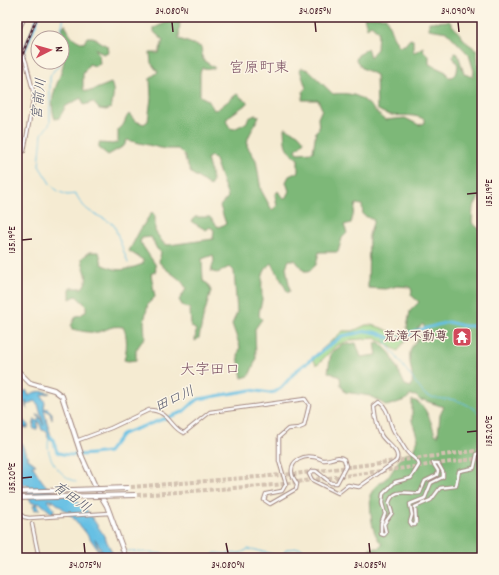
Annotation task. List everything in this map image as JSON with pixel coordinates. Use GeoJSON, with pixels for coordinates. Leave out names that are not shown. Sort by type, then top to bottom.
{"type":"FeatureCollection","features":[{"type":"Feature","properties":{"kind":"highway"},"geometry":{"type":"LineString","coordinates":[[17,32],[24,17]]}},
{"type":"Feature","properties":{"kind":"highway"},"geometry":{"type":"LineString","coordinates":[[17,370],[30,383],[54,390],[62,396],[81,454],[95,486],[110,513],[126,558]]}},
{"type":"Feature","properties":{"kind":"highway"},"geometry":{"type":"LineString","coordinates":[[17,492],[128,488]]}},
{"type":"Feature","properties":{"kind":"highway"},"geometry":{"type":"LineString","coordinates":[[17,498],[135,495]]}},
{"type":"Feature","properties":{"kind":"street"},"geometry":{"type":"LineString","coordinates":[[17,40],[26,62],[34,95],[24,151]]}},
{"type":"Feature","properties":{"kind":"street"},"geometry":{"type":"LineString","coordinates":[[76,441],[106,430],[149,410],[157,411],[170,420],[180,432],[185,433],[212,412],[302,399],[307,400],[309,406],[304,426],[288,429],[279,436],[279,462],[286,484],[282,491],[266,494],[264,500],[270,504],[296,489],[297,484],[292,470],[294,464],[301,458],[312,456],[324,460],[340,456],[344,459],[346,466],[337,483],[331,483],[316,471],[312,471],[310,474],[312,480],[338,493],[348,485],[359,487],[396,461],[397,454],[382,436],[379,428],[374,406],[376,403],[380,403],[388,413],[394,431],[402,441],[406,451],[417,461],[419,466],[411,478],[395,482],[383,494],[382,503],[385,514],[380,526],[383,535],[386,533],[384,528],[385,523],[392,514],[389,503],[392,497],[403,491],[420,493],[425,481],[437,475],[438,471],[433,463],[438,463],[443,472],[443,477],[431,483],[425,498],[410,504],[412,515],[410,524],[415,525],[416,507],[431,500],[440,488],[456,486],[459,471],[474,468],[476,464],[476,455],[482,450]]}},
{"type":"Feature","properties":{"kind":"street"},"geometry":{"type":"LineString","coordinates":[[17,512],[24,517],[31,518],[110,513]]}},
{"type":"Feature","properties":{"kind":"street"},"geometry":{"type":"LineString","coordinates":[[32,524],[39,558]]}},
{"type":"Feature","properties":{"kind":"green space"},"geometry":{"type":"Polygon","coordinates":[[[364,17],[386,17],[393,36],[399,46],[405,45],[410,39],[413,40],[413,51],[415,52],[423,47],[424,52],[429,56],[429,64],[446,72],[448,77],[452,77],[457,72],[458,65],[453,57],[454,53],[458,54],[464,74],[473,77],[474,71],[469,55],[447,32],[429,29],[429,22],[449,21],[467,43],[477,50],[478,64],[482,65],[482,192],[473,208],[472,223],[482,231],[482,558],[363,558],[362,554],[372,548],[379,548],[382,544],[373,528],[370,495],[375,487],[389,476],[402,456],[413,451],[418,439],[412,421],[412,400],[421,405],[424,409],[430,419],[435,434],[438,436],[440,415],[444,407],[423,400],[421,401],[416,396],[411,395],[405,400],[387,406],[370,396],[345,392],[341,385],[340,377],[328,372],[331,353],[342,345],[356,343],[361,357],[377,355],[375,343],[379,342],[390,353],[405,385],[411,387],[411,349],[426,331],[423,324],[411,334],[407,328],[410,311],[419,302],[411,295],[412,291],[410,287],[397,286],[386,289],[368,288],[369,235],[374,220],[363,215],[362,205],[356,204],[351,223],[344,225],[347,233],[342,238],[338,252],[319,252],[316,265],[309,271],[304,271],[295,260],[289,260],[286,267],[290,291],[288,293],[272,263],[265,271],[262,280],[262,300],[259,314],[262,319],[255,329],[256,360],[249,376],[242,378],[238,356],[240,347],[232,324],[237,313],[234,271],[230,267],[217,273],[211,271],[214,261],[213,255],[202,259],[203,281],[208,284],[211,291],[199,338],[195,341],[196,330],[191,326],[190,309],[182,305],[179,300],[186,289],[178,278],[159,262],[161,252],[157,249],[151,237],[142,238],[140,242],[155,264],[156,271],[151,274],[155,297],[148,304],[144,322],[145,337],[136,350],[136,360],[124,360],[126,352],[126,334],[123,327],[109,328],[98,332],[85,332],[72,329],[71,326],[76,316],[81,315],[86,311],[86,305],[76,296],[70,299],[70,288],[82,288],[85,284],[86,273],[82,258],[90,252],[99,252],[102,264],[113,269],[122,270],[143,264],[143,260],[129,251],[152,212],[155,216],[155,231],[164,244],[169,245],[213,239],[214,230],[210,227],[206,230],[192,222],[195,217],[210,217],[218,227],[226,224],[220,206],[228,197],[215,160],[211,156],[207,159],[213,181],[210,186],[191,173],[185,156],[178,149],[165,149],[127,140],[124,146],[108,155],[99,148],[99,143],[113,144],[118,142],[118,129],[122,127],[129,114],[135,121],[144,124],[148,121],[151,98],[150,78],[158,72],[151,63],[150,53],[159,53],[163,40],[154,32],[154,28],[177,18],[180,19],[179,39],[201,47],[203,60],[215,68],[202,68],[200,73],[200,96],[208,100],[214,110],[218,109],[237,94],[248,103],[228,117],[226,121],[230,128],[234,129],[246,123],[249,118],[255,115],[259,116],[248,138],[247,146],[256,160],[261,190],[272,210],[277,206],[275,195],[278,191],[285,199],[289,191],[286,182],[289,176],[298,172],[298,159],[286,146],[284,128],[298,134],[304,141],[296,150],[298,153],[313,152],[316,131],[319,129],[318,118],[322,109],[318,100],[302,100],[303,92],[306,88],[300,70],[302,68],[308,70],[333,94],[352,95],[364,100],[385,120],[405,118],[419,125],[425,123],[424,119],[418,117],[383,113],[377,109],[376,75],[362,68],[356,60],[358,55],[367,48],[370,57],[377,49],[378,31],[371,25],[367,28],[364,17]]]}},
{"type":"Feature","properties":{"kind":"green space"},"geometry":{"type":"Polygon","coordinates":[[[65,24],[68,30],[62,30],[65,24]]]}},
{"type":"Feature","properties":{"kind":"green space"},"geometry":{"type":"Polygon","coordinates":[[[70,34],[77,40],[84,43],[87,37],[93,37],[107,46],[108,52],[103,54],[95,48],[99,55],[100,64],[95,66],[89,64],[83,74],[83,88],[85,91],[91,91],[111,83],[113,98],[111,108],[106,110],[99,109],[93,102],[84,105],[81,98],[66,106],[59,118],[55,119],[52,103],[53,95],[62,70],[70,70],[70,34]]]}},
{"type":"Feature","properties":{"kind":"green space"},"geometry":{"type":"Polygon","coordinates":[[[366,325],[372,325],[398,335],[408,335],[409,339],[403,343],[398,351],[375,338],[351,340],[336,346],[317,365],[312,358],[343,331],[353,331],[366,325]]]}},
{"type":"Feature","properties":{"kind":"water"},"geometry":{"type":"Polygon","coordinates":[[[17,385],[24,392],[26,390],[29,396],[39,392],[50,393],[41,395],[45,402],[44,408],[48,409],[52,413],[52,420],[50,413],[44,409],[52,439],[48,438],[47,431],[42,430],[39,422],[37,429],[35,430],[33,427],[35,419],[37,421],[39,419],[37,414],[39,415],[44,426],[38,404],[34,401],[26,405],[28,410],[25,406],[27,401],[18,408],[18,415],[28,425],[28,428],[21,427],[17,422],[17,385]]]}},
{"type":"Feature","properties":{"kind":"water","name":"有田川"},"geometry":{"type":"Polygon","coordinates":[[[17,433],[25,452],[29,457],[26,457],[36,465],[32,465],[42,481],[57,494],[70,496],[84,506],[103,534],[115,558],[107,558],[95,539],[98,548],[102,551],[101,555],[79,524],[52,500],[52,503],[51,500],[47,500],[54,509],[53,514],[40,503],[37,504],[40,509],[35,510],[33,506],[37,503],[32,503],[26,493],[29,487],[25,484],[23,487],[22,484],[17,482],[17,433]]]}},
{"type":"Feature","properties":{"kind":"waterway"},"geometry":{"type":"LineString","coordinates":[[17,70],[38,17]]}},
{"type":"Feature","properties":{"kind":"waterway","name":"宮前川"},"geometry":{"type":"LineString","coordinates":[[61,30],[64,17]]}},
{"type":"Feature","properties":{"kind":"waterway","name":"宮前川"},"geometry":{"type":"LineString","coordinates":[[54,70],[50,77],[50,123],[42,134],[39,166],[51,185],[58,191],[67,195],[76,194],[88,210],[114,225],[128,263]]}},
{"type":"Feature","properties":{"kind":"waterway","name":"田口川"},"geometry":{"type":"LineString","coordinates":[[50,436],[57,452],[62,454],[82,455],[108,452],[122,434],[183,412],[199,399],[251,390],[269,393],[275,392],[282,387],[296,371],[342,336],[368,331],[378,333],[392,339],[409,336],[409,333],[448,322],[464,326],[482,326]]}},
{"type":"Feature","properties":{"kind":"waterway"},"geometry":{"type":"LineString","coordinates":[[385,337],[386,343],[424,394],[435,398],[459,401],[482,415]]}},
{"type":"Feature","properties":{"kind":"waterway","name":"有田川"},"geometry":{"type":"LineString","coordinates":[[49,438],[48,445],[51,459],[64,475],[76,482]]}},
{"type":"Feature","properties":{"kind":"waterway"},"geometry":{"type":"LineString","coordinates":[[209,558],[215,553],[241,553],[248,549],[281,557],[286,549],[300,548],[320,558]]}},
{"type":"Feature","properties":{"kind":"waterway"},"geometry":{"type":"LineString","coordinates":[[127,551],[165,554],[173,557],[184,555],[189,558]]}},
{"type":"Feature","properties":{"kind":"waterway"},"geometry":{"type":"LineString","coordinates":[[113,554],[122,554]]}},
{"type":"Feature","properties":{"kind":"tunnel"},"geometry":{"type":"LineString","coordinates":[[131,487],[294,474],[482,450]]}},
{"type":"Feature","properties":{"kind":"tunnel"},"geometry":{"type":"LineString","coordinates":[[137,495],[274,485],[482,458]]}},
{"type":"Feature","properties":{"kind":"railway"},"geometry":{"type":"LineString","coordinates":[[17,68],[37,17]]}},
{"type":"Feature","properties":{"kind":"place","name":"荒滝不動尊"},"geometry":{"type":"Point","coordinates":[462,337]}},
{"type":"Feature","properties":{"kind":"district","name":"宮原町東"},"geometry":{"type":"Point","coordinates":[259,69]}},
{"type":"Feature","properties":{"kind":"district","name":"大字田口"},"geometry":{"type":"Point","coordinates":[210,371]}}]}
